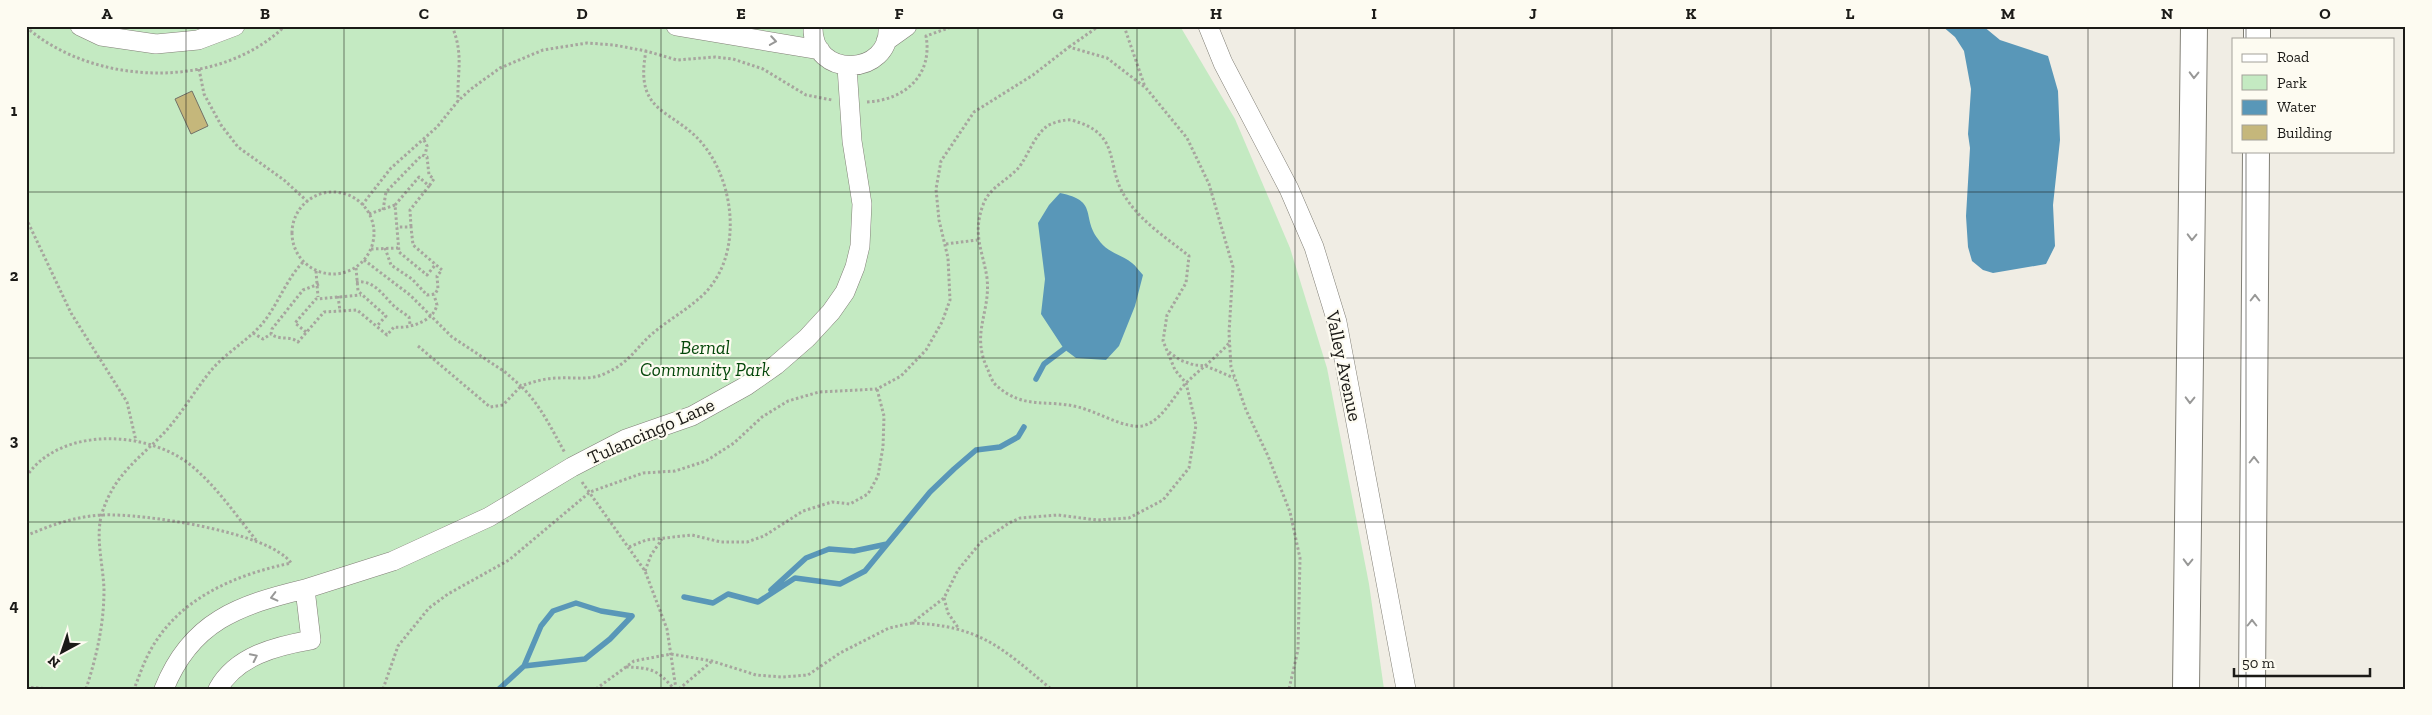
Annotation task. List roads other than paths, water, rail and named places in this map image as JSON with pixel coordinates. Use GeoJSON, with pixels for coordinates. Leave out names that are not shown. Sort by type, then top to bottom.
{"type":"FeatureCollection","features":[{"type":"Feature","properties":{"kind":"highway"},"geometry":{"type":"LineString","coordinates":[[2186,689],[2194,26]]}},
{"type":"Feature","properties":{"kind":"highway"},"geometry":{"type":"LineString","coordinates":[[2252,689],[2256,152]]}},
{"type":"Feature","properties":{"kind":"street"},"geometry":{"type":"LineString","coordinates":[[80,26],[101,36],[156,44],[198,40],[235,26]]}},
{"type":"Feature","properties":{"kind":"street"},"geometry":{"type":"LineString","coordinates":[[676,26],[820,50]]}},
{"type":"Feature","properties":{"kind":"street"},"geometry":{"type":"LineString","coordinates":[[708,31],[750,26]]}},
{"type":"Feature","properties":{"kind":"street"},"geometry":{"type":"LineString","coordinates":[[813,26],[816,46],[824,56],[837,64],[847,66],[856,66],[871,61],[880,52],[887,34],[907,26]]}},
{"type":"Feature","properties":{"kind":"street","name":"Valley Avenue"},"geometry":{"type":"LineString","coordinates":[[1199,26],[1223,62]]}},
{"type":"Feature","properties":{"kind":"street","name":"Valley Avenue"},"geometry":{"type":"LineString","coordinates":[[1208,26],[1223,62],[1289,189],[1314,247],[1337,322],[1406,689]]}},
{"type":"Feature","properties":{"kind":"street","name":"Tulancingo Lane"},"geometry":{"type":"LineString","coordinates":[[164,689],[178,659],[194,639],[209,625],[260,600],[305,589],[393,561],[489,517],[572,467],[626,439],[692,416],[746,386],[776,365],[808,338],[831,312],[844,292],[855,267],[860,246],[862,204],[848,102],[847,66]]}},
{"type":"Feature","properties":{"kind":"street"},"geometry":{"type":"LineString","coordinates":[[218,689],[232,671],[256,656],[284,645],[311,640],[305,589]]}},
{"type":"Feature","properties":{"kind":"water"},"geometry":{"type":"Polygon","coordinates":[[[1942,26],[1983,26],[2000,40],[2048,56],[2058,91],[2060,140],[2053,205],[2055,246],[2046,264],[1993,273],[1983,270],[1972,261],[1968,247],[1966,216],[1971,89],[1964,51],[1955,37],[1942,26]]]}},
{"type":"Feature","properties":{"kind":"water"},"geometry":{"type":"Polygon","coordinates":[[[1060,193],[1080,200],[1085,205],[1093,231],[1102,244],[1132,263],[1143,275],[1135,306],[1119,346],[1106,360],[1076,358],[1064,349],[1041,314],[1045,279],[1038,223],[1049,205],[1060,193]]]}},
{"type":"Feature","properties":{"kind":"waterway"},"geometry":{"type":"LineString","coordinates":[[1036,379],[1044,364],[1064,349]]}},
{"type":"Feature","properties":{"kind":"waterway"},"geometry":{"type":"LineString","coordinates":[[684,597],[713,603],[728,594],[758,602],[795,578],[840,584],[865,571],[930,492],[976,450],[1000,447],[1018,437],[1024,427]]}},
{"type":"Feature","properties":{"kind":"waterway"},"geometry":{"type":"LineString","coordinates":[[771,590],[806,558],[829,549],[854,551],[887,544]]}},
{"type":"Feature","properties":{"kind":"waterway"},"geometry":{"type":"LineString","coordinates":[[524,666],[541,626],[553,611],[576,603],[601,611],[632,616]]}},
{"type":"Feature","properties":{"kind":"waterway"},"geometry":{"type":"LineString","coordinates":[[499,689],[524,666],[585,659],[610,639],[632,616]]}},
{"type":"Feature","properties":{"kind":"park label","name":"Bernal Community Park"},"geometry":{"type":"Point","coordinates":[705,358]}}]}
